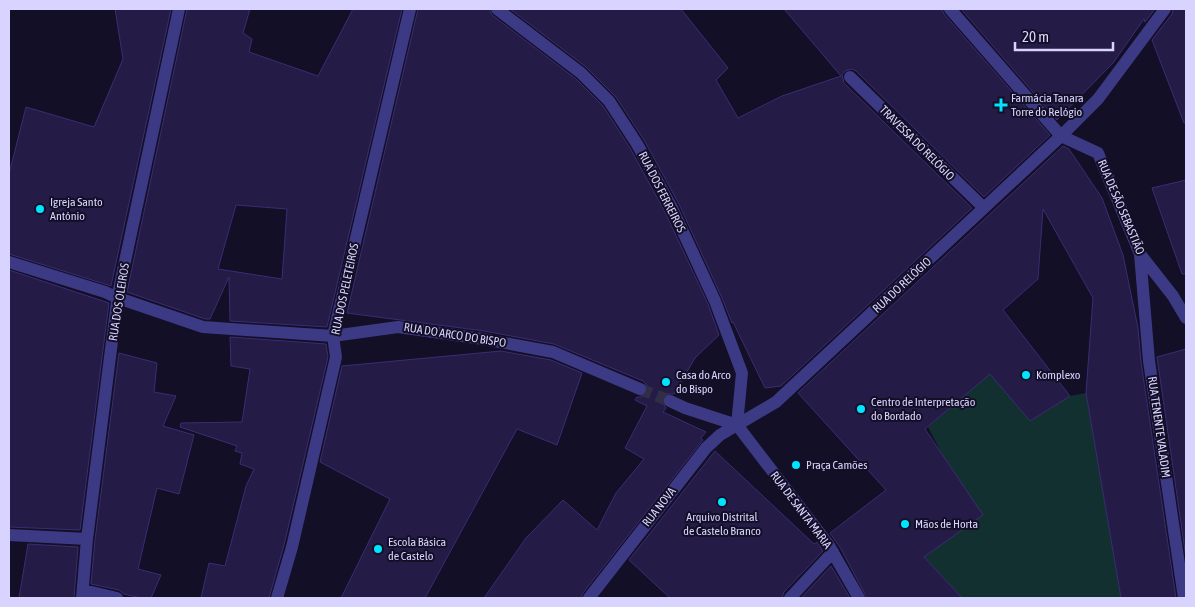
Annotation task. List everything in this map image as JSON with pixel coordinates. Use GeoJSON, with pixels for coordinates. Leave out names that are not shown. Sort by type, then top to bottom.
{"type":"FeatureCollection","features":[{"type":"Feature","properties":{"kind":"street","name":"RUA DOS OLEIROS"},"geometry":{"type":"LineString","coordinates":[[82,594],[87,539],[118,298],[179,9]]}},
{"type":"Feature","properties":{"kind":"street","name":"RUA DOS PELETEIROS"},"geometry":{"type":"LineString","coordinates":[[278,598],[336,357],[333,336],[410,9]]}},
{"type":"Feature","properties":{"kind":"street","name":"RUA DOS FERREIROS"},"geometry":{"type":"LineString","coordinates":[[496,9],[581,73],[609,101],[637,144],[672,208],[715,300],[742,373],[737,425]]}},
{"type":"Feature","properties":{"kind":"street","name":"RUA DE SÃO SEBASTIÃO"},"geometry":{"type":"LineString","coordinates":[[950,9],[1061,136],[1098,153],[1140,254],[1173,296],[1186,318]]}},
{"type":"Feature","properties":{"kind":"street"},"geometry":{"type":"LineString","coordinates":[[1061,136],[1098,99],[1165,9]]}},
{"type":"Feature","properties":{"kind":"street","name":"TRAVESSA DO RELÓGIO"},"geometry":{"type":"LineString","coordinates":[[850,77],[984,208]]}},
{"type":"Feature","properties":{"kind":"street","name":"RUA DO RELÓGIO"},"geometry":{"type":"LineString","coordinates":[[737,425],[776,402],[1061,136]]}},
{"type":"Feature","properties":{"kind":"street","name":"RUA TENENTE VALADIM"},"geometry":{"type":"LineString","coordinates":[[1140,254],[1150,361],[1184,598]]}},
{"type":"Feature","properties":{"kind":"street","name":"RUA DO ARCO DO BISPO"},"geometry":{"type":"LineString","coordinates":[[9,262],[105,292],[204,327],[333,336],[398,327],[483,339],[553,352],[640,389]]}},
{"type":"Feature","properties":{"kind":"street"},"geometry":{"type":"LineString","coordinates":[[670,401],[685,408],[737,425]]}},
{"type":"Feature","properties":{"kind":"street","name":"RUA DE SANTA MARIA"},"geometry":{"type":"LineString","coordinates":[[737,425],[833,552],[859,598]]}},
{"type":"Feature","properties":{"kind":"street","name":"RUA NOVA"},"geometry":{"type":"LineString","coordinates":[[589,598],[706,448],[720,435],[737,425]]}},
{"type":"Feature","properties":{"kind":"street"},"geometry":{"type":"LineString","coordinates":[[9,535],[87,539]]}},
{"type":"Feature","properties":{"kind":"street"},"geometry":{"type":"LineString","coordinates":[[790,598],[833,552]]}},
{"type":"Feature","properties":{"kind":"street"},"geometry":{"type":"LineString","coordinates":[[82,594],[117,598]]}},
{"type":"Feature","properties":{"kind":"green space"},"geometry":{"type":"Polygon","coordinates":[[[1000,365],[1030,421],[1070,396],[1086,393],[1121,598],[962,598],[924,557],[943,456],[928,427],[1000,365]]]}},
{"type":"Feature","properties":{"kind":"building"},"geometry":{"type":"Polygon","coordinates":[[[115,9],[171,9],[111,286],[9,254],[9,174],[26,107],[94,127],[123,59],[115,9]]]}},
{"type":"Feature","properties":{"kind":"building"},"geometry":{"type":"Polygon","coordinates":[[[187,9],[250,9],[243,33],[252,39],[249,52],[318,76],[353,9],[402,9],[327,327],[230,321],[229,277],[210,319],[205,319],[127,292],[187,9]],[[236,205],[218,269],[282,279],[287,209],[236,205]]]}},
{"type":"Feature","properties":{"kind":"building"},"geometry":{"type":"Polygon","coordinates":[[[418,9],[489,9],[492,15],[576,79],[603,106],[630,148],[665,212],[708,304],[719,335],[695,358],[674,394],[666,394],[662,401],[666,408],[663,412],[706,432],[701,438],[703,440],[581,598],[484,598],[526,538],[563,500],[597,530],[616,493],[644,459],[625,448],[647,406],[635,400],[637,397],[647,393],[648,388],[646,384],[643,381],[554,344],[484,331],[347,313],[418,9]]]}},
{"type":"Feature","properties":{"kind":"building"},"geometry":{"type":"Polygon","coordinates":[[[510,9],[681,9],[728,68],[716,80],[738,118],[782,96],[841,76],[784,9],[942,9],[944,14],[1050,135],[984,197],[856,71],[852,69],[845,71],[842,75],[844,83],[972,208],[781,386],[765,388],[732,323],[679,204],[644,140],[616,97],[586,67],[510,9]]]}},
{"type":"Feature","properties":{"kind":"building"},"geometry":{"type":"Polygon","coordinates":[[[961,9],[1155,9],[1145,22],[1144,19],[1113,63],[1057,120],[961,9]]]}},
{"type":"Feature","properties":{"kind":"building"},"geometry":{"type":"Polygon","coordinates":[[[1173,9],[1186,9],[1186,123],[1184,123],[1152,40],[1172,14],[1173,9]]]}},
{"type":"Feature","properties":{"kind":"building"},"geometry":{"type":"Polygon","coordinates":[[[1063,146],[1069,149],[1102,198],[1123,255],[1138,328],[1141,362],[1176,598],[1121,598],[1086,393],[1093,298],[1043,209],[1038,279],[1003,310],[1070,396],[1030,421],[990,374],[925,429],[983,515],[924,557],[962,598],[867,598],[841,549],[830,533],[886,490],[798,393],[1063,146]]]}},
{"type":"Feature","properties":{"kind":"building"},"geometry":{"type":"Polygon","coordinates":[[[1186,180],[1186,274],[1182,274],[1152,188],[1186,180]]]}},
{"type":"Feature","properties":{"kind":"building"},"geometry":{"type":"Polygon","coordinates":[[[9,270],[109,303],[80,530],[9,527],[9,270]]]}},
{"type":"Feature","properties":{"kind":"building"},"geometry":{"type":"Polygon","coordinates":[[[230,337],[326,344],[328,357],[284,545],[269,598],[201,598],[209,563],[225,566],[246,486],[254,469],[240,464],[242,453],[235,451],[237,446],[180,427],[181,423],[242,422],[250,369],[231,366],[230,337]]]}},
{"type":"Feature","properties":{"kind":"building"},"geometry":{"type":"Polygon","coordinates":[[[1186,349],[1186,558],[1157,357],[1186,349]]]}},
{"type":"Feature","properties":{"kind":"building"},"geometry":{"type":"Polygon","coordinates":[[[501,351],[551,360],[582,373],[557,445],[517,429],[425,598],[341,598],[390,499],[320,462],[342,366],[501,351]]]}},
{"type":"Feature","properties":{"kind":"building"},"geometry":{"type":"Polygon","coordinates":[[[119,353],[157,363],[154,392],[176,396],[163,426],[194,435],[179,494],[157,488],[138,569],[161,575],[151,598],[141,598],[124,594],[119,590],[91,584],[119,353]]]}},
{"type":"Feature","properties":{"kind":"building","name":"Arquivo Distrital de Castelo Branco"},"geometry":{"type":"Polygon","coordinates":[[[715,451],[814,544],[817,542],[823,551],[784,592],[782,598],[670,598],[629,560],[715,451]]]}},
{"type":"Feature","properties":{"kind":"building"},"geometry":{"type":"Polygon","coordinates":[[[28,544],[78,547],[74,598],[19,598],[28,544]]]}},
{"type":"Feature","properties":{"kind":"building"},"geometry":{"type":"Polygon","coordinates":[[[831,566],[850,598],[801,598],[831,566]]]}},
{"type":"Feature","properties":{"kind":"tunnel"},"geometry":{"type":"LineString","coordinates":[[640,389],[670,401]]}},
{"type":"Feature","properties":{"kind":"place","name":"Farmácia Tanara Torre do Relógio"},"geometry":{"type":"Point","coordinates":[1001,105]}},
{"type":"Feature","properties":{"kind":"place","name":"Igreja Santo António"},"geometry":{"type":"Point","coordinates":[40,209]}},
{"type":"Feature","properties":{"kind":"place","name":"Komplexo"},"geometry":{"type":"Point","coordinates":[1026,375]}},
{"type":"Feature","properties":{"kind":"place","name":"Casa do Arco do Bispo"},"geometry":{"type":"Point","coordinates":[666,382]}},
{"type":"Feature","properties":{"kind":"place","name":"Centro de Interpretação do Bordado"},"geometry":{"type":"Point","coordinates":[861,409]}},
{"type":"Feature","properties":{"kind":"place","name":"Praça Camões"},"geometry":{"type":"Point","coordinates":[796,465]}},
{"type":"Feature","properties":{"kind":"place","name":"Arquivo Distrital de Castelo Branco"},"geometry":{"type":"Point","coordinates":[722,502]}},
{"type":"Feature","properties":{"kind":"place","name":"Mãos de Horta"},"geometry":{"type":"Point","coordinates":[905,524]}},
{"type":"Feature","properties":{"kind":"place","name":"Escola Básica de Castelo"},"geometry":{"type":"Point","coordinates":[378,549]}}]}
